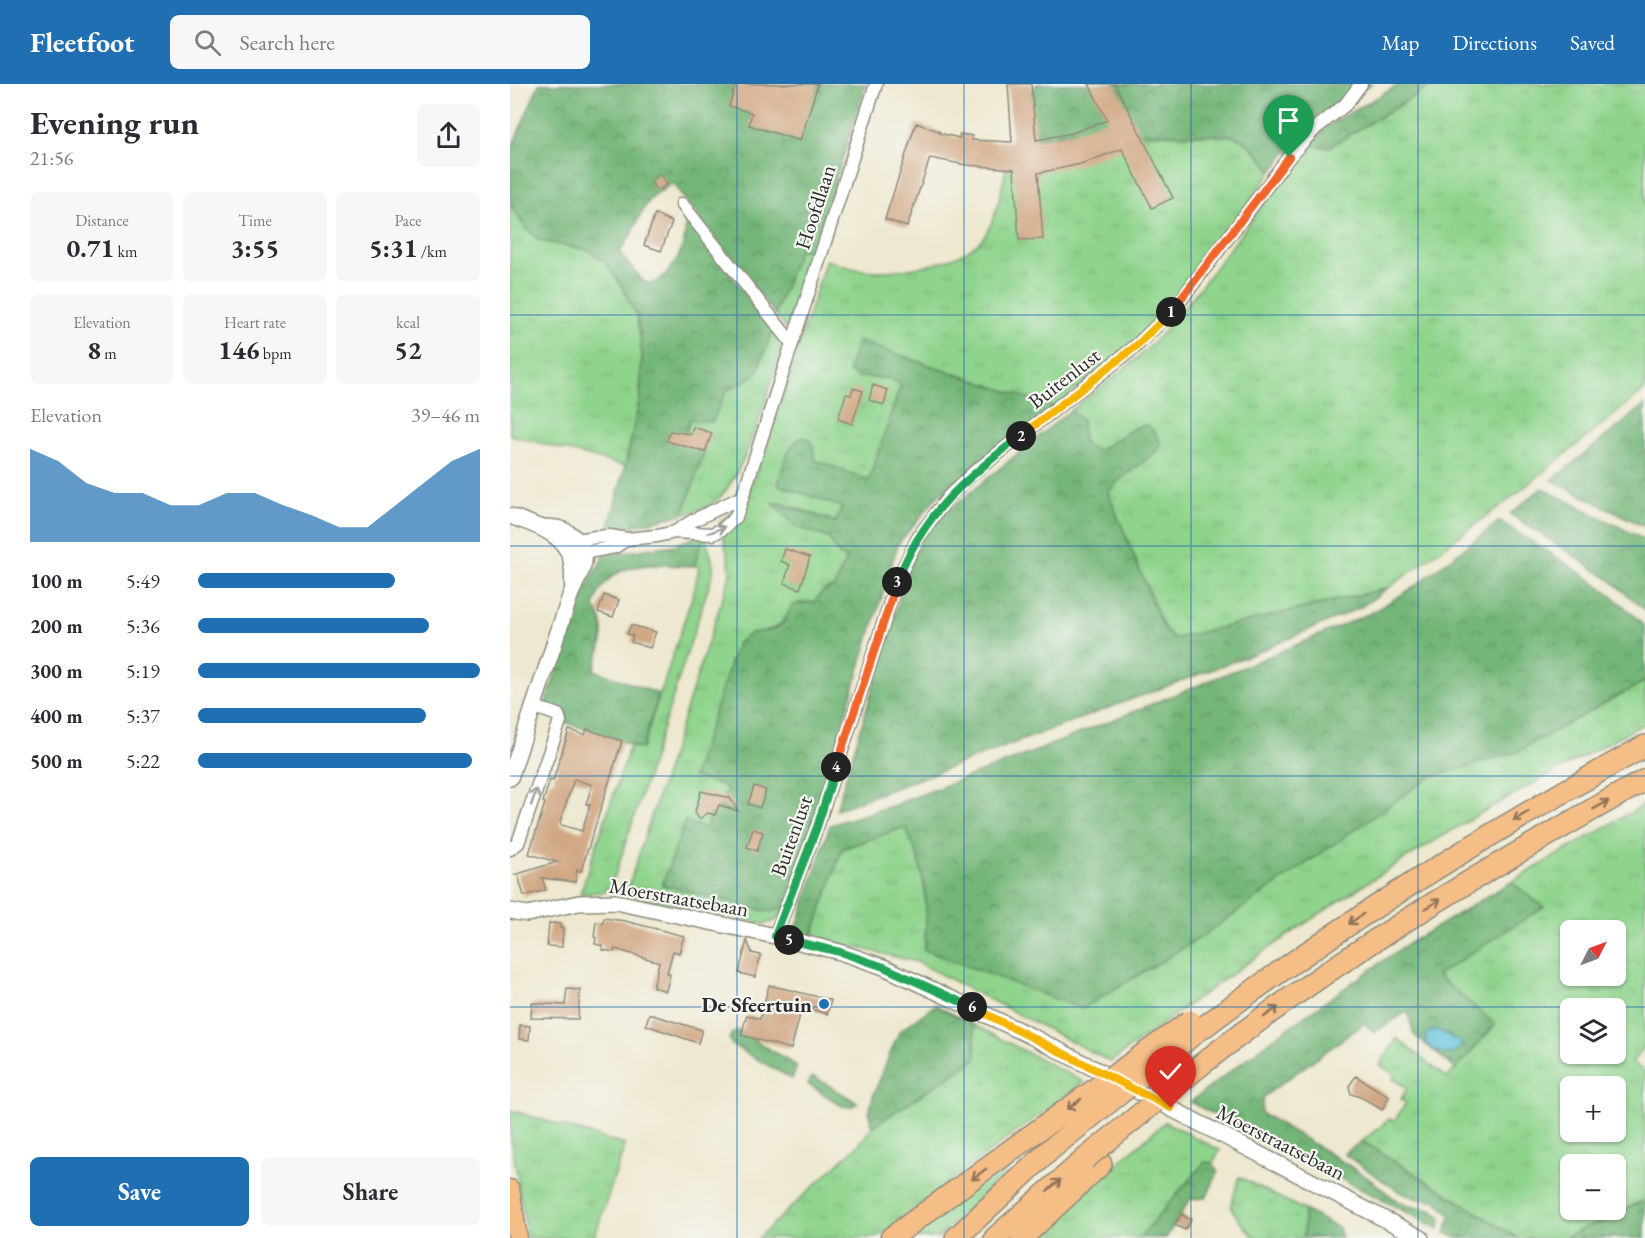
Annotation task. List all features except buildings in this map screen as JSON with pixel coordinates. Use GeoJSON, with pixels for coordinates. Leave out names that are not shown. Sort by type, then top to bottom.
{"type":"FeatureCollection","features":[{"type":"Feature","properties":{"kind":"highway"},"geometry":{"type":"LineString","coordinates":[[891,1238],[1026,1139],[1195,1025],[1241,999],[1376,906],[1560,792],[1645,746]]}},
{"type":"Feature","properties":{"kind":"highway"},"geometry":{"type":"LineString","coordinates":[[995,1238],[1093,1161],[1181,1081],[1224,1046],[1395,927],[1510,856],[1645,780]]}},
{"type":"Feature","properties":{"kind":"highway"},"geometry":{"type":"LineString","coordinates":[[956,1238],[1052,1148],[1195,1025]]}},
{"type":"Feature","properties":{"kind":"highway"},"geometry":{"type":"LineString","coordinates":[[1022,1238],[1093,1161]]}},
{"type":"Feature","properties":{"kind":"main road"},"geometry":{"type":"LineString","coordinates":[[510,1189],[518,1238]]}},
{"type":"Feature","properties":{"kind":"street","name":"Hoofdlaan"},"geometry":{"type":"LineString","coordinates":[[577,549],[610,536],[627,539],[675,532],[713,534],[736,517],[740,498],[750,476],[791,342],[876,84]]}},
{"type":"Feature","properties":{"kind":"street","name":"Buitenlust"},"geometry":{"type":"LineString","coordinates":[[775,936],[817,827],[898,579],[920,536],[949,496],[973,473],[1136,346],[1174,309],[1289,157],[1316,128],[1345,105],[1361,84]]}},
{"type":"Feature","properties":{"kind":"street"},"geometry":{"type":"LineString","coordinates":[[681,204],[791,342]]}},
{"type":"Feature","properties":{"kind":"street","name":"Hoofdlaan"},"geometry":{"type":"LineString","coordinates":[[675,532],[692,521],[740,498]]}},
{"type":"Feature","properties":{"kind":"street"},"geometry":{"type":"LineString","coordinates":[[510,516],[542,527],[562,543],[577,549],[572,566],[573,590],[532,706],[510,778]]}},
{"type":"Feature","properties":{"kind":"street"},"geometry":{"type":"LineString","coordinates":[[510,849],[518,843],[560,721],[558,715],[532,706]]}},
{"type":"Feature","properties":{"kind":"street","name":"Moerstraatsebaan"},"geometry":{"type":"LineString","coordinates":[[510,911],[528,914],[579,903],[616,902],[775,936],[840,952],[884,967],[1031,1036],[1421,1238]]}},
{"type":"Feature","properties":{"kind":"green space"},"geometry":{"type":"Polygon","coordinates":[[[539,84],[866,84],[813,252],[799,249],[775,314],[672,183],[649,201],[629,239],[619,252],[643,281],[650,284],[657,281],[668,271],[681,250],[684,242],[685,215],[773,330],[757,372],[727,390],[712,422],[690,419],[682,442],[705,450],[683,514],[621,529],[608,529],[627,460],[640,397],[642,353],[637,316],[621,285],[606,263],[589,250],[540,241],[525,227],[510,203],[510,152],[539,84]]]}},
{"type":"Feature","properties":{"kind":"green space"},"geometry":{"type":"Polygon","coordinates":[[[1037,84],[1371,84],[1325,111],[1308,125],[1272,171],[1247,143],[1227,135],[1074,132],[1011,142],[1021,112],[1037,84]]]}},
{"type":"Feature","properties":{"kind":"green space"},"geometry":{"type":"Polygon","coordinates":[[[1400,84],[1435,84],[1329,147],[1310,146],[1326,128],[1336,121],[1400,84]]]}},
{"type":"Feature","properties":{"kind":"green space"},"geometry":{"type":"Polygon","coordinates":[[[1435,84],[1645,84],[1645,390],[1510,499],[1388,588],[1173,639],[1163,626],[1108,493],[1116,483],[1158,450],[1146,425],[1134,428],[1100,450],[1091,448],[1083,443],[1082,421],[1071,410],[1124,370],[1174,320],[1310,146],[1329,147],[1435,84]]]}},
{"type":"Feature","properties":{"kind":"green space"},"geometry":{"type":"Polygon","coordinates":[[[1074,132],[1237,136],[1250,145],[1272,171],[1205,261],[1150,326],[1054,407],[858,342],[858,377],[886,378],[901,384],[869,481],[815,460],[797,439],[842,507],[836,522],[779,502],[795,526],[829,538],[839,555],[847,557],[835,586],[823,591],[814,602],[799,603],[779,625],[750,633],[693,776],[727,787],[720,810],[707,828],[685,822],[786,907],[775,921],[764,924],[626,894],[730,575],[720,522],[748,495],[781,403],[826,260],[857,269],[889,271],[926,266],[961,254],[975,245],[990,227],[1001,190],[1011,142],[1074,132]]]}},
{"type":"Feature","properties":{"kind":"green space"},"geometry":{"type":"Polygon","coordinates":[[[510,203],[525,227],[540,241],[589,250],[606,263],[621,285],[637,316],[642,353],[640,397],[625,466],[510,435],[510,203]]]}},
{"type":"Feature","properties":{"kind":"green space"},"geometry":{"type":"Polygon","coordinates":[[[799,248],[813,252],[788,331],[775,314],[799,248]]]}},
{"type":"Feature","properties":{"kind":"green space"},"geometry":{"type":"Polygon","coordinates":[[[773,330],[783,344],[756,427],[738,471],[717,500],[705,508],[683,514],[705,450],[682,443],[691,418],[712,422],[727,390],[757,372],[773,330]]]}},
{"type":"Feature","properties":{"kind":"green space"},"geometry":{"type":"Polygon","coordinates":[[[858,341],[1054,407],[936,498],[898,544],[786,907],[769,912],[662,885],[685,821],[706,828],[713,807],[721,809],[727,787],[693,777],[736,646],[748,635],[778,627],[784,621],[792,605],[814,602],[823,591],[835,586],[847,558],[839,555],[829,538],[795,526],[772,502],[836,522],[842,507],[778,485],[789,451],[798,440],[804,437],[812,443],[815,460],[869,480],[901,384],[886,378],[858,377],[848,371],[858,341]]]}},
{"type":"Feature","properties":{"kind":"green space"},"geometry":{"type":"Polygon","coordinates":[[[1645,405],[1645,527],[1552,480],[1645,405]]]}},
{"type":"Feature","properties":{"kind":"green space"},"geometry":{"type":"Polygon","coordinates":[[[1071,410],[1082,421],[1083,442],[1091,448],[1100,450],[1134,428],[1146,425],[1153,430],[1161,443],[1158,450],[1116,483],[1108,493],[1163,626],[1173,639],[1388,588],[1361,607],[1253,654],[836,810],[909,568],[923,537],[937,520],[1071,410]]]}},
{"type":"Feature","properties":{"kind":"green space"},"geometry":{"type":"Polygon","coordinates":[[[1542,488],[1645,540],[1645,610],[1609,579],[1510,514],[1542,488]]]}},
{"type":"Feature","properties":{"kind":"green space"},"geometry":{"type":"Polygon","coordinates":[[[1500,521],[1594,583],[1645,627],[1645,681],[1517,752],[1430,777],[1198,939],[1082,1009],[924,950],[926,903],[922,872],[918,856],[905,827],[842,849],[812,937],[795,933],[830,825],[894,805],[1031,753],[1373,612],[1411,589],[1500,521]]]}},
{"type":"Feature","properties":{"kind":"green space"},"geometry":{"type":"Polygon","coordinates":[[[705,533],[713,573],[610,891],[580,894],[630,746],[642,749],[695,588],[699,566],[694,566],[705,533]]]}},
{"type":"Feature","properties":{"kind":"green space"},"geometry":{"type":"Polygon","coordinates":[[[705,533],[694,566],[647,565],[619,572],[608,580],[594,608],[602,623],[603,638],[594,670],[659,694],[642,749],[565,722],[567,713],[545,704],[590,579],[605,555],[675,545],[705,533]]]}},
{"type":"Feature","properties":{"kind":"green space"},"geometry":{"type":"Polygon","coordinates":[[[1645,681],[1645,723],[1513,795],[1409,856],[1208,990],[1111,1062],[917,962],[812,937],[842,849],[905,827],[917,856],[924,887],[926,919],[924,950],[1198,939],[1430,776],[1540,734],[1645,681]]]}},
{"type":"Feature","properties":{"kind":"green space"},"geometry":{"type":"Polygon","coordinates":[[[1645,804],[1645,1046],[1632,1062],[1645,1072],[1645,1200],[1626,1209],[1626,1154],[1560,1154],[1560,1220],[1602,1220],[1564,1238],[1518,1238],[1362,1141],[1390,1119],[1394,1121],[1406,1103],[1401,1099],[1407,1088],[1393,1079],[1395,1075],[1380,1065],[1397,1038],[1447,1078],[1495,1025],[1436,975],[1543,907],[1511,882],[1645,804]]]}},
{"type":"Feature","properties":{"kind":"green space"},"geometry":{"type":"Polygon","coordinates":[[[1511,882],[1544,907],[1437,975],[1495,1024],[1456,1069],[1414,1035],[1406,1012],[1374,1033],[1365,1023],[1263,1097],[1261,1113],[1355,1169],[1401,1203],[1428,1209],[1437,1214],[1441,1219],[1439,1229],[1190,1102],[1278,1035],[1403,947],[1511,882]],[[1436,1030],[1426,1033],[1427,1043],[1439,1053],[1453,1040],[1445,1033],[1436,1030]]]}},
{"type":"Feature","properties":{"kind":"green space"},"geometry":{"type":"Polygon","coordinates":[[[935,1005],[974,1025],[976,1058],[872,1127],[869,1114],[873,1096],[899,1032],[935,1005]]]}},
{"type":"Feature","properties":{"kind":"green space"},"geometry":{"type":"Polygon","coordinates":[[[974,1025],[1084,1082],[877,1238],[758,1238],[859,1144],[872,1127],[976,1059],[974,1025]]]}},
{"type":"Feature","properties":{"kind":"green space"},"geometry":{"type":"Polygon","coordinates":[[[738,1030],[797,1066],[792,1079],[732,1045],[729,1039],[732,1033],[738,1030]]]}},
{"type":"Feature","properties":{"kind":"green space"},"geometry":{"type":"Polygon","coordinates":[[[814,1077],[858,1103],[851,1107],[842,1106],[808,1084],[814,1077]]]}},
{"type":"Feature","properties":{"kind":"green space"},"geometry":{"type":"Polygon","coordinates":[[[510,1110],[625,1145],[594,1238],[527,1238],[510,1133],[510,1110]]]}},
{"type":"Feature","properties":{"kind":"green space"},"geometry":{"type":"Polygon","coordinates":[[[1067,1113],[938,1238],[897,1238],[1067,1113]]]}},
{"type":"Feature","properties":{"kind":"green space"},"geometry":{"type":"Polygon","coordinates":[[[1165,1122],[1220,1150],[1213,1163],[1205,1162],[1139,1238],[1040,1238],[1092,1186],[1165,1122]]]}},
{"type":"Feature","properties":{"kind":"green space"},"geometry":{"type":"Polygon","coordinates":[[[1362,1141],[1518,1238],[1457,1238],[1445,1233],[1451,1216],[1436,1200],[1418,1199],[1400,1192],[1344,1154],[1362,1141]]]}},
{"type":"Feature","properties":{"kind":"green space"},"geometry":{"type":"Polygon","coordinates":[[[1205,1162],[1213,1163],[1218,1172],[1206,1198],[1190,1199],[1166,1238],[1139,1238],[1205,1162]]]}},
{"type":"Feature","properties":{"kind":"green space"},"geometry":{"type":"Polygon","coordinates":[[[1239,1177],[1304,1210],[1304,1238],[1255,1238],[1238,1219],[1231,1206],[1239,1177]]]}},
{"type":"Feature","properties":{"kind":"green space"},"geometry":{"type":"Polygon","coordinates":[[[1645,1200],[1645,1238],[1564,1238],[1602,1220],[1626,1220],[1626,1209],[1645,1200]]]}},
{"type":"Feature","properties":{"kind":"green space"},"geometry":{"type":"Polygon","coordinates":[[[1304,1210],[1339,1228],[1342,1238],[1304,1238],[1304,1210]]]}},
{"type":"Feature","properties":{"kind":"water"},"geometry":{"type":"Polygon","coordinates":[[[1436,1030],[1460,1041],[1462,1045],[1454,1053],[1449,1054],[1435,1050],[1426,1043],[1426,1033],[1436,1030]]]}},
{"type":"Feature","properties":{"kind":"place","name":"De Sfeertuin"},"geometry":{"type":"Point","coordinates":[824,1004]}},
{"type":"Feature","properties":{"kind":"route"},"geometry":{"type":"LineString","coordinates":[[1171,1108],[917,981],[840,952],[775,936],[817,827],[898,579],[920,536],[949,496],[973,473],[1136,346],[1174,309],[1289,157]]}}]}
